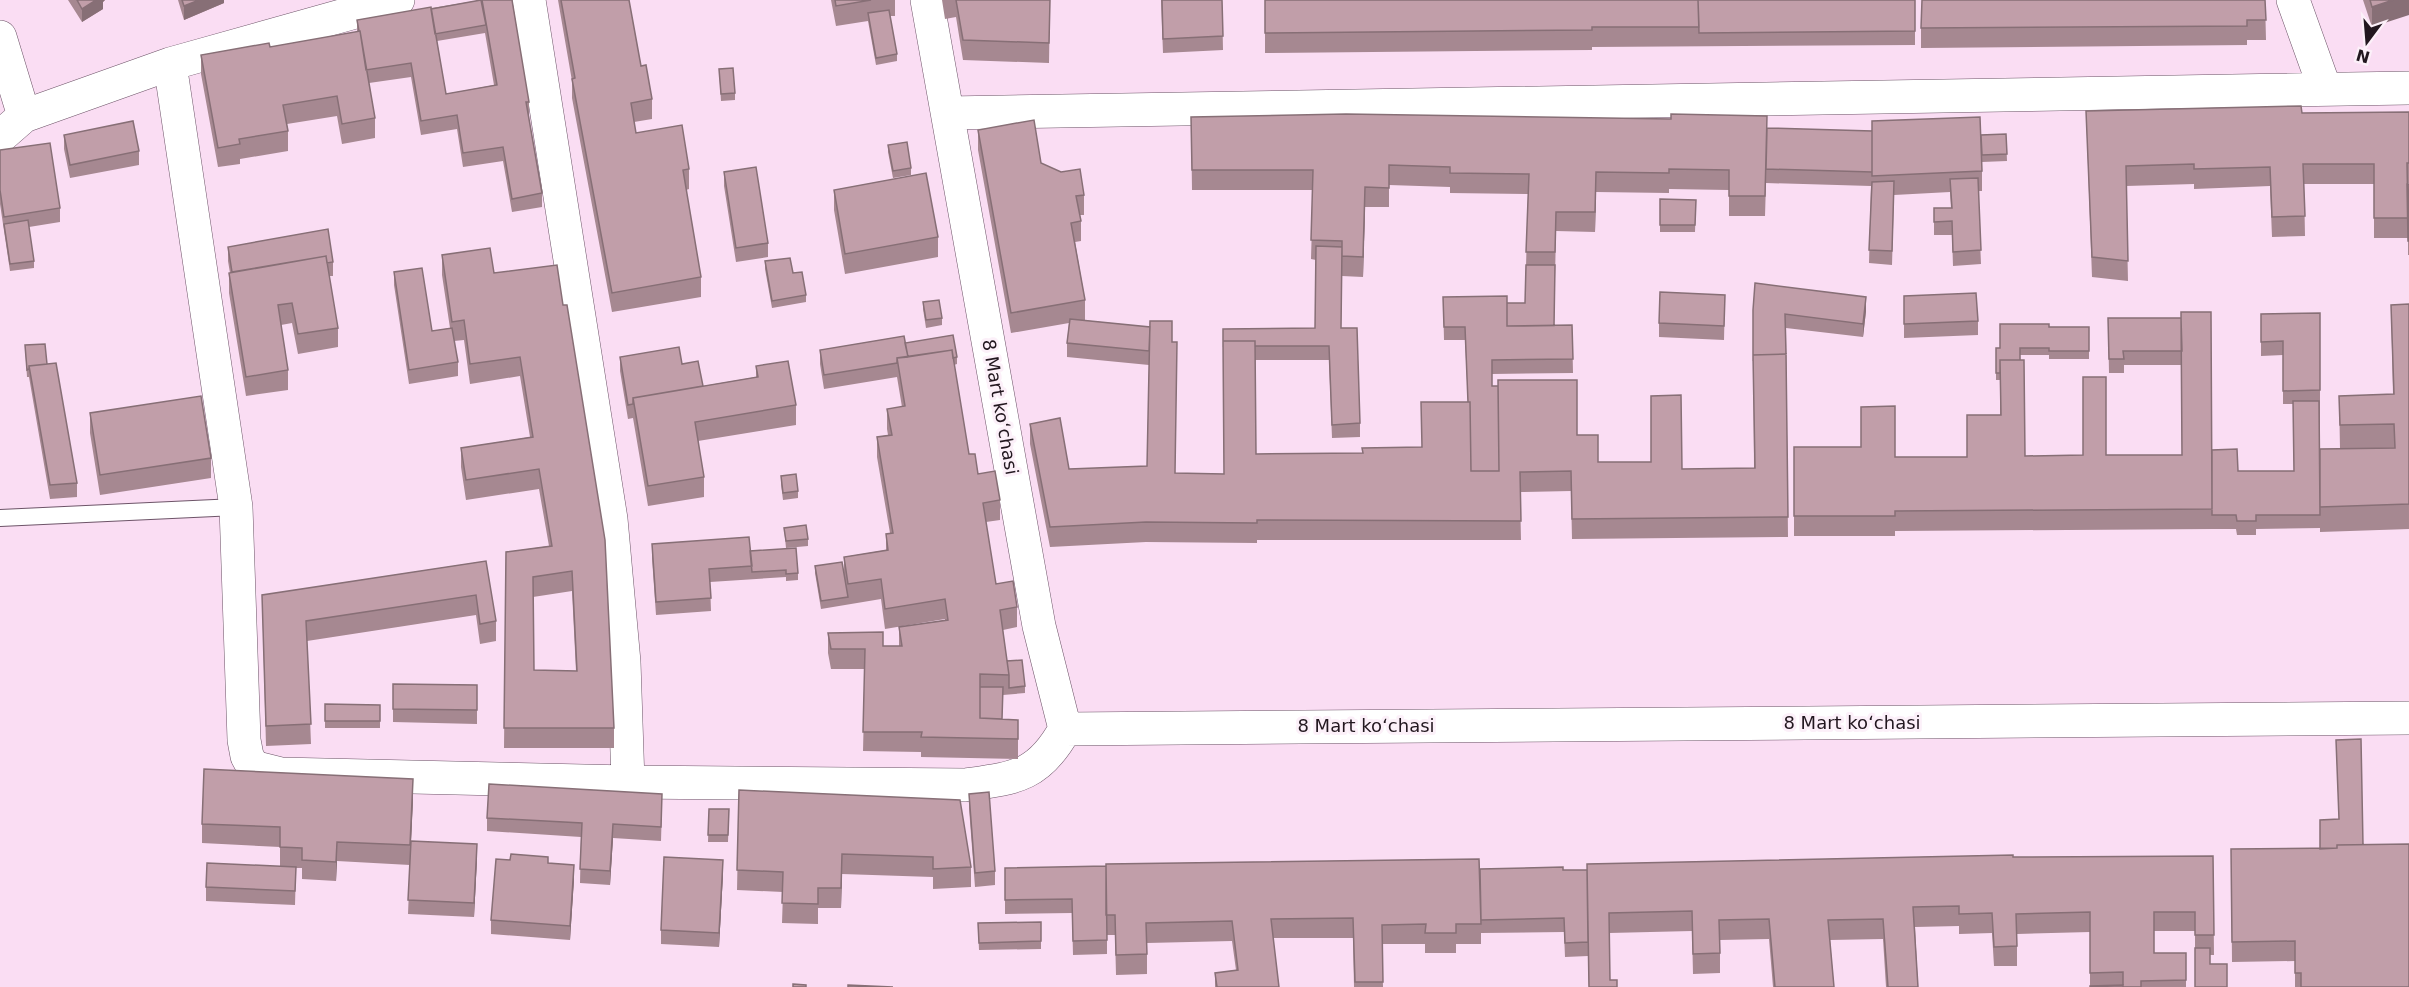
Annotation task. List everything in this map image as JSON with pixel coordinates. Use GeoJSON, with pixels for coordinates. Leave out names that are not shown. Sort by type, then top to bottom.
{"type":"FeatureCollection","features":[{"type":"Feature","properties":{"kind":"street"},"geometry":{"type":"LineString","coordinates":[[0,138],[24,116],[170,64],[398,0]]}},
{"type":"Feature","properties":{"kind":"street"},"geometry":{"type":"LineString","coordinates":[[529,0],[611,519],[624,662],[628,782]]}},
{"type":"Feature","properties":{"kind":"street","name":"8 Mart koʻchasi"},"geometry":{"type":"LineString","coordinates":[[927,0],[1039,626],[1065,729],[2409,718]]}},
{"type":"Feature","properties":{"kind":"street"},"geometry":{"type":"LineString","coordinates":[[2293,0],[2325,89]]}},
{"type":"Feature","properties":{"kind":"street"},"geometry":{"type":"LineString","coordinates":[[0,37],[24,116]]}},
{"type":"Feature","properties":{"kind":"street"},"geometry":{"type":"LineString","coordinates":[[170,64],[236,507],[244,740],[247,756],[253,767],[280,774],[628,782],[966,785],[1007,779],[1033,769],[1053,750],[1065,729]]}},
{"type":"Feature","properties":{"kind":"street"},"geometry":{"type":"LineString","coordinates":[[948,113],[2409,88]]}},
{"type":"Feature","properties":{"kind":"lane"},"geometry":{"type":"LineString","coordinates":[[0,518],[236,507]]}},
{"type":"Feature","properties":{"kind":"building"},"geometry":{"type":"Polygon","coordinates":[[[77,0],[96,0],[82,9],[77,0]]]}},
{"type":"Feature","properties":{"kind":"building"},"geometry":{"type":"Polygon","coordinates":[[[182,0],[199,0],[184,6],[182,0]]]}},
{"type":"Feature","properties":{"kind":"building"},"geometry":{"type":"Polygon","coordinates":[[[481,0],[486,25],[435,34],[431,9],[481,0]]]}},
{"type":"Feature","properties":{"kind":"building"},"geometry":{"type":"Polygon","coordinates":[[[482,0],[512,0],[529,102],[526,102],[542,193],[512,199],[503,147],[463,153],[457,115],[421,121],[411,63],[366,70],[357,20],[431,7],[446,94],[497,85],[482,0]]]}},
{"type":"Feature","properties":{"kind":"building"},"geometry":{"type":"Polygon","coordinates":[[[561,0],[629,0],[641,66],[646,65],[652,99],[631,103],[636,133],[682,125],[689,169],[683,170],[701,277],[612,293],[572,79],[575,78],[561,0]]]}},
{"type":"Feature","properties":{"kind":"building"},"geometry":{"type":"Polygon","coordinates":[[[835,0],[871,0],[836,6],[835,0]]]}},
{"type":"Feature","properties":{"kind":"building"},"geometry":{"type":"Polygon","coordinates":[[[956,0],[1050,0],[1049,43],[963,40],[956,0]]]}},
{"type":"Feature","properties":{"kind":"building"},"geometry":{"type":"Polygon","coordinates":[[[1162,0],[1222,0],[1223,36],[1163,39],[1162,0]]]}},
{"type":"Feature","properties":{"kind":"building"},"geometry":{"type":"Polygon","coordinates":[[[1265,0],[1698,0],[1699,27],[1265,33],[1265,0]]]}},
{"type":"Feature","properties":{"kind":"building"},"geometry":{"type":"Polygon","coordinates":[[[1698,0],[1915,0],[1915,31],[1699,33],[1698,0]]]}},
{"type":"Feature","properties":{"kind":"building"},"geometry":{"type":"Polygon","coordinates":[[[1922,0],[2265,0],[2266,20],[2247,20],[2247,26],[1921,28],[1922,0]]]}},
{"type":"Feature","properties":{"kind":"building"},"geometry":{"type":"Polygon","coordinates":[[[2370,0],[2393,0],[2372,7],[2370,0]]]}},
{"type":"Feature","properties":{"kind":"building"},"geometry":{"type":"Polygon","coordinates":[[[889,10],[897,54],[876,58],[868,13],[889,10]]]}},
{"type":"Feature","properties":{"kind":"building"},"geometry":{"type":"Polygon","coordinates":[[[360,31],[375,118],[342,124],[337,96],[283,105],[288,131],[239,139],[240,144],[218,148],[201,55],[269,43],[270,47],[360,31]]]}},
{"type":"Feature","properties":{"kind":"building"},"geometry":{"type":"Polygon","coordinates":[[[733,68],[735,93],[721,94],[719,69],[733,68]]]}},
{"type":"Feature","properties":{"kind":"building"},"geometry":{"type":"Polygon","coordinates":[[[2301,106],[2302,113],[2409,112],[2408,218],[2374,218],[2374,164],[2303,164],[2305,216],[2272,217],[2270,167],[2194,169],[2194,164],[2126,166],[2128,261],[2092,257],[2086,111],[2301,106]]]}},
{"type":"Feature","properties":{"kind":"building"},"geometry":{"type":"Polygon","coordinates":[[[1346,114],[1671,119],[1671,114],[1767,116],[1765,196],[1729,196],[1729,170],[1669,169],[1669,173],[1596,172],[1595,212],[1556,212],[1555,252],[1526,252],[1529,174],[1450,173],[1450,167],[1389,165],[1389,188],[1365,187],[1363,257],[1342,256],[1342,241],[1311,240],[1313,170],[1192,170],[1191,117],[1346,114]]]}},
{"type":"Feature","properties":{"kind":"building"},"geometry":{"type":"Polygon","coordinates":[[[1980,117],[1982,171],[1872,176],[1872,121],[1980,117]]]}},
{"type":"Feature","properties":{"kind":"building"},"geometry":{"type":"Polygon","coordinates":[[[1034,120],[1041,163],[1061,172],[1080,169],[1084,195],[1076,196],[1081,221],[1071,223],[1085,300],[1011,313],[978,130],[1034,120]]]}},
{"type":"Feature","properties":{"kind":"building"},"geometry":{"type":"Polygon","coordinates":[[[133,121],[139,151],[70,165],[64,135],[133,121]]]}},
{"type":"Feature","properties":{"kind":"building"},"geometry":{"type":"Polygon","coordinates":[[[1767,128],[1872,131],[1872,172],[1766,169],[1767,128]]]}},
{"type":"Feature","properties":{"kind":"building"},"geometry":{"type":"Polygon","coordinates":[[[2006,134],[2007,154],[1982,155],[1981,135],[2006,134]]]}},
{"type":"Feature","properties":{"kind":"building"},"geometry":{"type":"Polygon","coordinates":[[[907,142],[911,168],[893,171],[888,145],[907,142]]]}},
{"type":"Feature","properties":{"kind":"building"},"geometry":{"type":"Polygon","coordinates":[[[50,143],[60,208],[4,217],[0,190],[0,150],[50,143]]]}},
{"type":"Feature","properties":{"kind":"building"},"geometry":{"type":"Polygon","coordinates":[[[756,167],[768,243],[736,248],[724,172],[756,167]]]}},
{"type":"Feature","properties":{"kind":"building"},"geometry":{"type":"Polygon","coordinates":[[[926,173],[938,237],[845,254],[834,190],[926,173]]]}},
{"type":"Feature","properties":{"kind":"building"},"geometry":{"type":"Polygon","coordinates":[[[1978,178],[1981,250],[1953,252],[1952,221],[1934,222],[1934,208],[1952,208],[1950,179],[1978,178]]]}},
{"type":"Feature","properties":{"kind":"building"},"geometry":{"type":"Polygon","coordinates":[[[1894,181],[1892,251],[1869,250],[1872,182],[1894,181]]]}},
{"type":"Feature","properties":{"kind":"building"},"geometry":{"type":"Polygon","coordinates":[[[2407,184],[2409,184],[2409,241],[2408,241],[2407,184]]]}},
{"type":"Feature","properties":{"kind":"building"},"geometry":{"type":"Polygon","coordinates":[[[1660,199],[1696,200],[1695,225],[1660,225],[1660,199]]]}},
{"type":"Feature","properties":{"kind":"building"},"geometry":{"type":"Polygon","coordinates":[[[28,220],[34,261],[10,264],[4,224],[28,220]]]}},
{"type":"Feature","properties":{"kind":"building"},"geometry":{"type":"Polygon","coordinates":[[[328,229],[333,262],[327,263],[326,256],[232,272],[228,247],[328,229]]]}},
{"type":"Feature","properties":{"kind":"building"},"geometry":{"type":"Polygon","coordinates":[[[1316,246],[1342,247],[1341,328],[1357,328],[1360,423],[1332,425],[1329,346],[1255,346],[1255,341],[1223,341],[1223,329],[1315,328],[1316,246]]]}},
{"type":"Feature","properties":{"kind":"building"},"geometry":{"type":"Polygon","coordinates":[[[490,248],[494,273],[557,265],[563,305],[567,305],[605,540],[614,728],[504,728],[506,552],[552,546],[539,469],[466,480],[461,448],[533,437],[520,357],[470,364],[464,320],[452,322],[442,255],[490,248]],[[572,571],[533,577],[534,670],[577,671],[572,571]]]}},
{"type":"Feature","properties":{"kind":"building"},"geometry":{"type":"Polygon","coordinates":[[[326,256],[338,328],[298,334],[292,303],[278,305],[288,370],[246,377],[229,273],[326,256]]]}},
{"type":"Feature","properties":{"kind":"building"},"geometry":{"type":"Polygon","coordinates":[[[790,258],[793,273],[802,272],[806,295],[772,301],[765,261],[790,258]]]}},
{"type":"Feature","properties":{"kind":"building"},"geometry":{"type":"Polygon","coordinates":[[[1526,265],[1555,265],[1554,326],[1507,326],[1507,303],[1525,303],[1526,265]]]}},
{"type":"Feature","properties":{"kind":"building"},"geometry":{"type":"Polygon","coordinates":[[[422,268],[432,331],[452,328],[458,362],[409,370],[394,272],[422,268]]]}},
{"type":"Feature","properties":{"kind":"building"},"geometry":{"type":"Polygon","coordinates":[[[1755,283],[1866,297],[1863,324],[1785,314],[1786,354],[1753,355],[1755,283]]]}},
{"type":"Feature","properties":{"kind":"building"},"geometry":{"type":"Polygon","coordinates":[[[1660,292],[1725,295],[1724,326],[1659,323],[1660,292]]]}},
{"type":"Feature","properties":{"kind":"building"},"geometry":{"type":"Polygon","coordinates":[[[1976,293],[1978,321],[1904,324],[1904,296],[1976,293]]]}},
{"type":"Feature","properties":{"kind":"building"},"geometry":{"type":"Polygon","coordinates":[[[1507,296],[1507,326],[1572,325],[1573,359],[1492,360],[1492,386],[1498,386],[1499,471],[1471,471],[1470,402],[1468,402],[1465,327],[1444,327],[1443,297],[1507,296]]]}},
{"type":"Feature","properties":{"kind":"building"},"geometry":{"type":"Polygon","coordinates":[[[939,300],[942,318],[926,320],[923,302],[939,300]]]}},
{"type":"Feature","properties":{"kind":"building"},"geometry":{"type":"Polygon","coordinates":[[[2409,304],[2409,504],[2320,507],[2320,449],[2395,448],[2394,424],[2340,425],[2339,396],[2394,394],[2391,305],[2409,304]]]}},
{"type":"Feature","properties":{"kind":"building"},"geometry":{"type":"Polygon","coordinates":[[[2181,312],[2211,312],[2212,509],[1895,511],[1895,516],[1794,516],[1794,447],[1861,447],[1861,407],[1895,406],[1895,457],[1967,457],[1967,415],[2001,415],[2000,360],[2024,360],[2025,456],[2083,455],[2083,377],[2106,377],[2106,455],[2182,455],[2181,312]]]}},
{"type":"Feature","properties":{"kind":"building"},"geometry":{"type":"Polygon","coordinates":[[[2320,313],[2320,390],[2283,391],[2283,341],[2261,342],[2261,314],[2320,313]]]}},
{"type":"Feature","properties":{"kind":"building"},"geometry":{"type":"Polygon","coordinates":[[[2108,318],[2181,318],[2182,351],[2123,351],[2124,359],[2109,359],[2108,318]]]}},
{"type":"Feature","properties":{"kind":"building"},"geometry":{"type":"Polygon","coordinates":[[[1070,319],[1150,327],[1149,351],[1067,343],[1070,319]]]}},
{"type":"Feature","properties":{"kind":"building"},"geometry":{"type":"Polygon","coordinates":[[[1150,321],[1172,321],[1172,342],[1177,342],[1175,473],[1224,474],[1223,341],[1255,341],[1256,454],[1363,453],[1362,448],[1422,447],[1421,402],[1470,402],[1471,471],[1499,471],[1498,380],[1577,380],[1577,435],[1598,435],[1598,462],[1651,462],[1651,396],[1681,395],[1682,469],[1755,468],[1753,355],[1786,354],[1788,517],[1572,519],[1571,471],[1520,472],[1521,521],[1257,520],[1257,523],[1146,522],[1050,527],[1030,424],[1060,418],[1069,469],[1147,466],[1150,321]]]}},
{"type":"Feature","properties":{"kind":"building"},"geometry":{"type":"Polygon","coordinates":[[[2000,324],[2089,327],[2089,351],[2020,348],[2020,360],[2000,360],[2000,373],[1996,373],[1996,348],[2000,348],[2000,324]]]}},
{"type":"Feature","properties":{"kind":"building"},"geometry":{"type":"Polygon","coordinates":[[[953,335],[957,357],[953,358],[952,350],[908,357],[905,343],[953,335]]]}},
{"type":"Feature","properties":{"kind":"building"},"geometry":{"type":"Polygon","coordinates":[[[904,336],[908,357],[897,358],[897,363],[824,375],[820,350],[904,336]]]}},
{"type":"Feature","properties":{"kind":"building"},"geometry":{"type":"Polygon","coordinates":[[[45,344],[47,364],[29,366],[27,370],[25,345],[45,344]]]}},
{"type":"Feature","properties":{"kind":"building"},"geometry":{"type":"Polygon","coordinates":[[[679,347],[682,364],[698,361],[703,386],[633,398],[633,404],[628,405],[620,357],[679,347]]]}},
{"type":"Feature","properties":{"kind":"building"},"geometry":{"type":"Polygon","coordinates":[[[952,350],[969,454],[975,454],[978,474],[995,471],[1000,500],[983,503],[996,584],[1013,581],[1017,607],[1000,610],[1009,675],[980,674],[980,718],[1018,720],[1018,739],[921,737],[922,732],[863,732],[865,649],[831,649],[828,633],[883,632],[883,646],[902,646],[899,627],[948,620],[945,599],[885,609],[881,579],[848,584],[844,557],[888,550],[886,534],[893,533],[877,437],[892,435],[887,409],[905,406],[897,358],[952,350]]]}},
{"type":"Feature","properties":{"kind":"building"},"geometry":{"type":"Polygon","coordinates":[[[788,361],[796,405],[695,422],[704,477],[648,486],[633,398],[758,377],[756,366],[788,361]]]}},
{"type":"Feature","properties":{"kind":"building"},"geometry":{"type":"Polygon","coordinates":[[[56,363],[77,483],[50,485],[29,366],[56,363]]]}},
{"type":"Feature","properties":{"kind":"building"},"geometry":{"type":"Polygon","coordinates":[[[201,396],[211,458],[100,475],[90,413],[201,396]]]}},
{"type":"Feature","properties":{"kind":"building"},"geometry":{"type":"Polygon","coordinates":[[[2293,401],[2319,401],[2320,515],[2256,515],[2256,521],[2237,521],[2236,515],[2212,515],[2212,450],[2237,449],[2238,471],[2294,471],[2293,401]]]}},
{"type":"Feature","properties":{"kind":"building"},"geometry":{"type":"Polygon","coordinates":[[[796,474],[798,491],[783,493],[781,476],[796,474]]]}},
{"type":"Feature","properties":{"kind":"building"},"geometry":{"type":"Polygon","coordinates":[[[806,525],[808,539],[786,541],[784,528],[806,525]]]}},
{"type":"Feature","properties":{"kind":"building"},"geometry":{"type":"Polygon","coordinates":[[[749,537],[752,566],[709,569],[711,598],[656,602],[652,544],[749,537]]]}},
{"type":"Feature","properties":{"kind":"building"},"geometry":{"type":"Polygon","coordinates":[[[796,548],[798,573],[786,574],[786,570],[752,572],[750,551],[796,548]]]}},
{"type":"Feature","properties":{"kind":"building"},"geometry":{"type":"Polygon","coordinates":[[[486,561],[496,621],[480,624],[476,595],[306,621],[311,724],[266,726],[262,595],[486,561]]]}},
{"type":"Feature","properties":{"kind":"building"},"geometry":{"type":"Polygon","coordinates":[[[842,562],[848,597],[821,601],[815,566],[842,562]]]}},
{"type":"Feature","properties":{"kind":"building"},"geometry":{"type":"Polygon","coordinates":[[[1022,660],[1025,686],[1009,688],[1007,661],[1022,660]]]}},
{"type":"Feature","properties":{"kind":"building"},"geometry":{"type":"Polygon","coordinates":[[[393,684],[477,685],[477,710],[393,709],[393,684]]]}},
{"type":"Feature","properties":{"kind":"building"},"geometry":{"type":"Polygon","coordinates":[[[980,687],[1003,687],[1002,719],[980,718],[980,687]]]}},
{"type":"Feature","properties":{"kind":"building"},"geometry":{"type":"Polygon","coordinates":[[[325,704],[380,705],[380,721],[325,721],[325,704]]]}},
{"type":"Feature","properties":{"kind":"building"},"geometry":{"type":"Polygon","coordinates":[[[2361,739],[2363,845],[2337,845],[2337,848],[2320,849],[2320,820],[2339,819],[2336,740],[2361,739]]]}},
{"type":"Feature","properties":{"kind":"building"},"geometry":{"type":"Polygon","coordinates":[[[204,769],[413,779],[410,845],[337,842],[336,862],[302,860],[302,848],[280,847],[280,827],[202,824],[204,769]]]}},
{"type":"Feature","properties":{"kind":"building"},"geometry":{"type":"Polygon","coordinates":[[[489,784],[662,794],[661,827],[613,824],[610,871],[580,869],[582,823],[487,818],[489,784]]]}},
{"type":"Feature","properties":{"kind":"building"},"geometry":{"type":"Polygon","coordinates":[[[739,790],[960,800],[971,867],[933,869],[933,857],[842,854],[841,888],[818,888],[818,904],[782,903],[783,872],[737,870],[739,790]]]}},
{"type":"Feature","properties":{"kind":"building"},"geometry":{"type":"Polygon","coordinates":[[[989,792],[995,871],[975,873],[969,794],[989,792]]]}},
{"type":"Feature","properties":{"kind":"building"},"geometry":{"type":"Polygon","coordinates":[[[709,809],[729,809],[728,835],[708,835],[709,809]]]}},
{"type":"Feature","properties":{"kind":"building"},"geometry":{"type":"Polygon","coordinates":[[[411,841],[477,844],[474,903],[408,900],[411,841]]]}},
{"type":"Feature","properties":{"kind":"building"},"geometry":{"type":"Polygon","coordinates":[[[2409,844],[2409,987],[2301,987],[2301,973],[2295,973],[2295,941],[2232,942],[2231,849],[2337,848],[2337,845],[2409,844]]]}},
{"type":"Feature","properties":{"kind":"building"},"geometry":{"type":"Polygon","coordinates":[[[511,854],[548,857],[548,863],[574,865],[570,926],[491,920],[496,859],[510,860],[511,854]]]}},
{"type":"Feature","properties":{"kind":"building"},"geometry":{"type":"Polygon","coordinates":[[[2013,855],[2013,857],[2213,856],[2214,935],[2195,935],[2195,912],[2154,912],[2154,953],[2186,953],[2186,980],[2141,981],[2141,987],[2123,987],[2123,972],[2090,973],[2090,912],[2016,914],[2017,946],[1994,947],[1992,913],[1959,914],[1959,906],[1913,907],[1918,987],[1888,987],[1883,919],[1828,920],[1834,987],[1775,987],[1769,919],[1719,920],[1720,953],[1693,954],[1692,911],[1609,913],[1610,980],[1617,980],[1617,987],[1589,987],[1587,864],[2013,855]]]}},
{"type":"Feature","properties":{"kind":"building"},"geometry":{"type":"Polygon","coordinates":[[[664,857],[723,860],[719,933],[661,930],[664,857]]]}},
{"type":"Feature","properties":{"kind":"building"},"geometry":{"type":"Polygon","coordinates":[[[1479,859],[1481,924],[1456,924],[1456,933],[1425,933],[1426,924],[1382,925],[1383,982],[1355,982],[1353,918],[1271,919],[1279,987],[1217,987],[1215,973],[1238,970],[1232,921],[1146,923],[1147,954],[1116,955],[1115,915],[1106,915],[1106,864],[1479,859]]]}},
{"type":"Feature","properties":{"kind":"building"},"geometry":{"type":"Polygon","coordinates":[[[207,863],[296,867],[295,891],[206,887],[207,863]]]}},
{"type":"Feature","properties":{"kind":"building"},"geometry":{"type":"Polygon","coordinates":[[[1106,866],[1107,940],[1073,941],[1072,899],[1005,900],[1005,868],[1106,866]]]}},
{"type":"Feature","properties":{"kind":"building"},"geometry":{"type":"Polygon","coordinates":[[[1563,867],[1563,870],[1587,870],[1588,942],[1565,943],[1564,918],[1481,920],[1480,869],[1563,867]]]}},
{"type":"Feature","properties":{"kind":"building"},"geometry":{"type":"Polygon","coordinates":[[[1041,922],[1041,941],[979,943],[978,923],[1041,922]]]}},
{"type":"Feature","properties":{"kind":"building"},"geometry":{"type":"Polygon","coordinates":[[[2195,948],[2210,948],[2210,964],[2227,964],[2227,987],[2195,987],[2195,948]]]}},
{"type":"Feature","properties":{"kind":"building"},"geometry":{"type":"Polygon","coordinates":[[[793,984],[806,985],[806,987],[793,987],[793,984]]]}},
{"type":"Feature","properties":{"kind":"building"},"geometry":{"type":"Polygon","coordinates":[[[848,985],[893,987],[848,987],[848,985]]]}},
{"type":"Feature","properties":{"kind":"building"},"geometry":{"type":"Polygon","coordinates":[[[2123,985],[2123,987],[2090,987],[2090,986],[2123,985]]]}}]}
